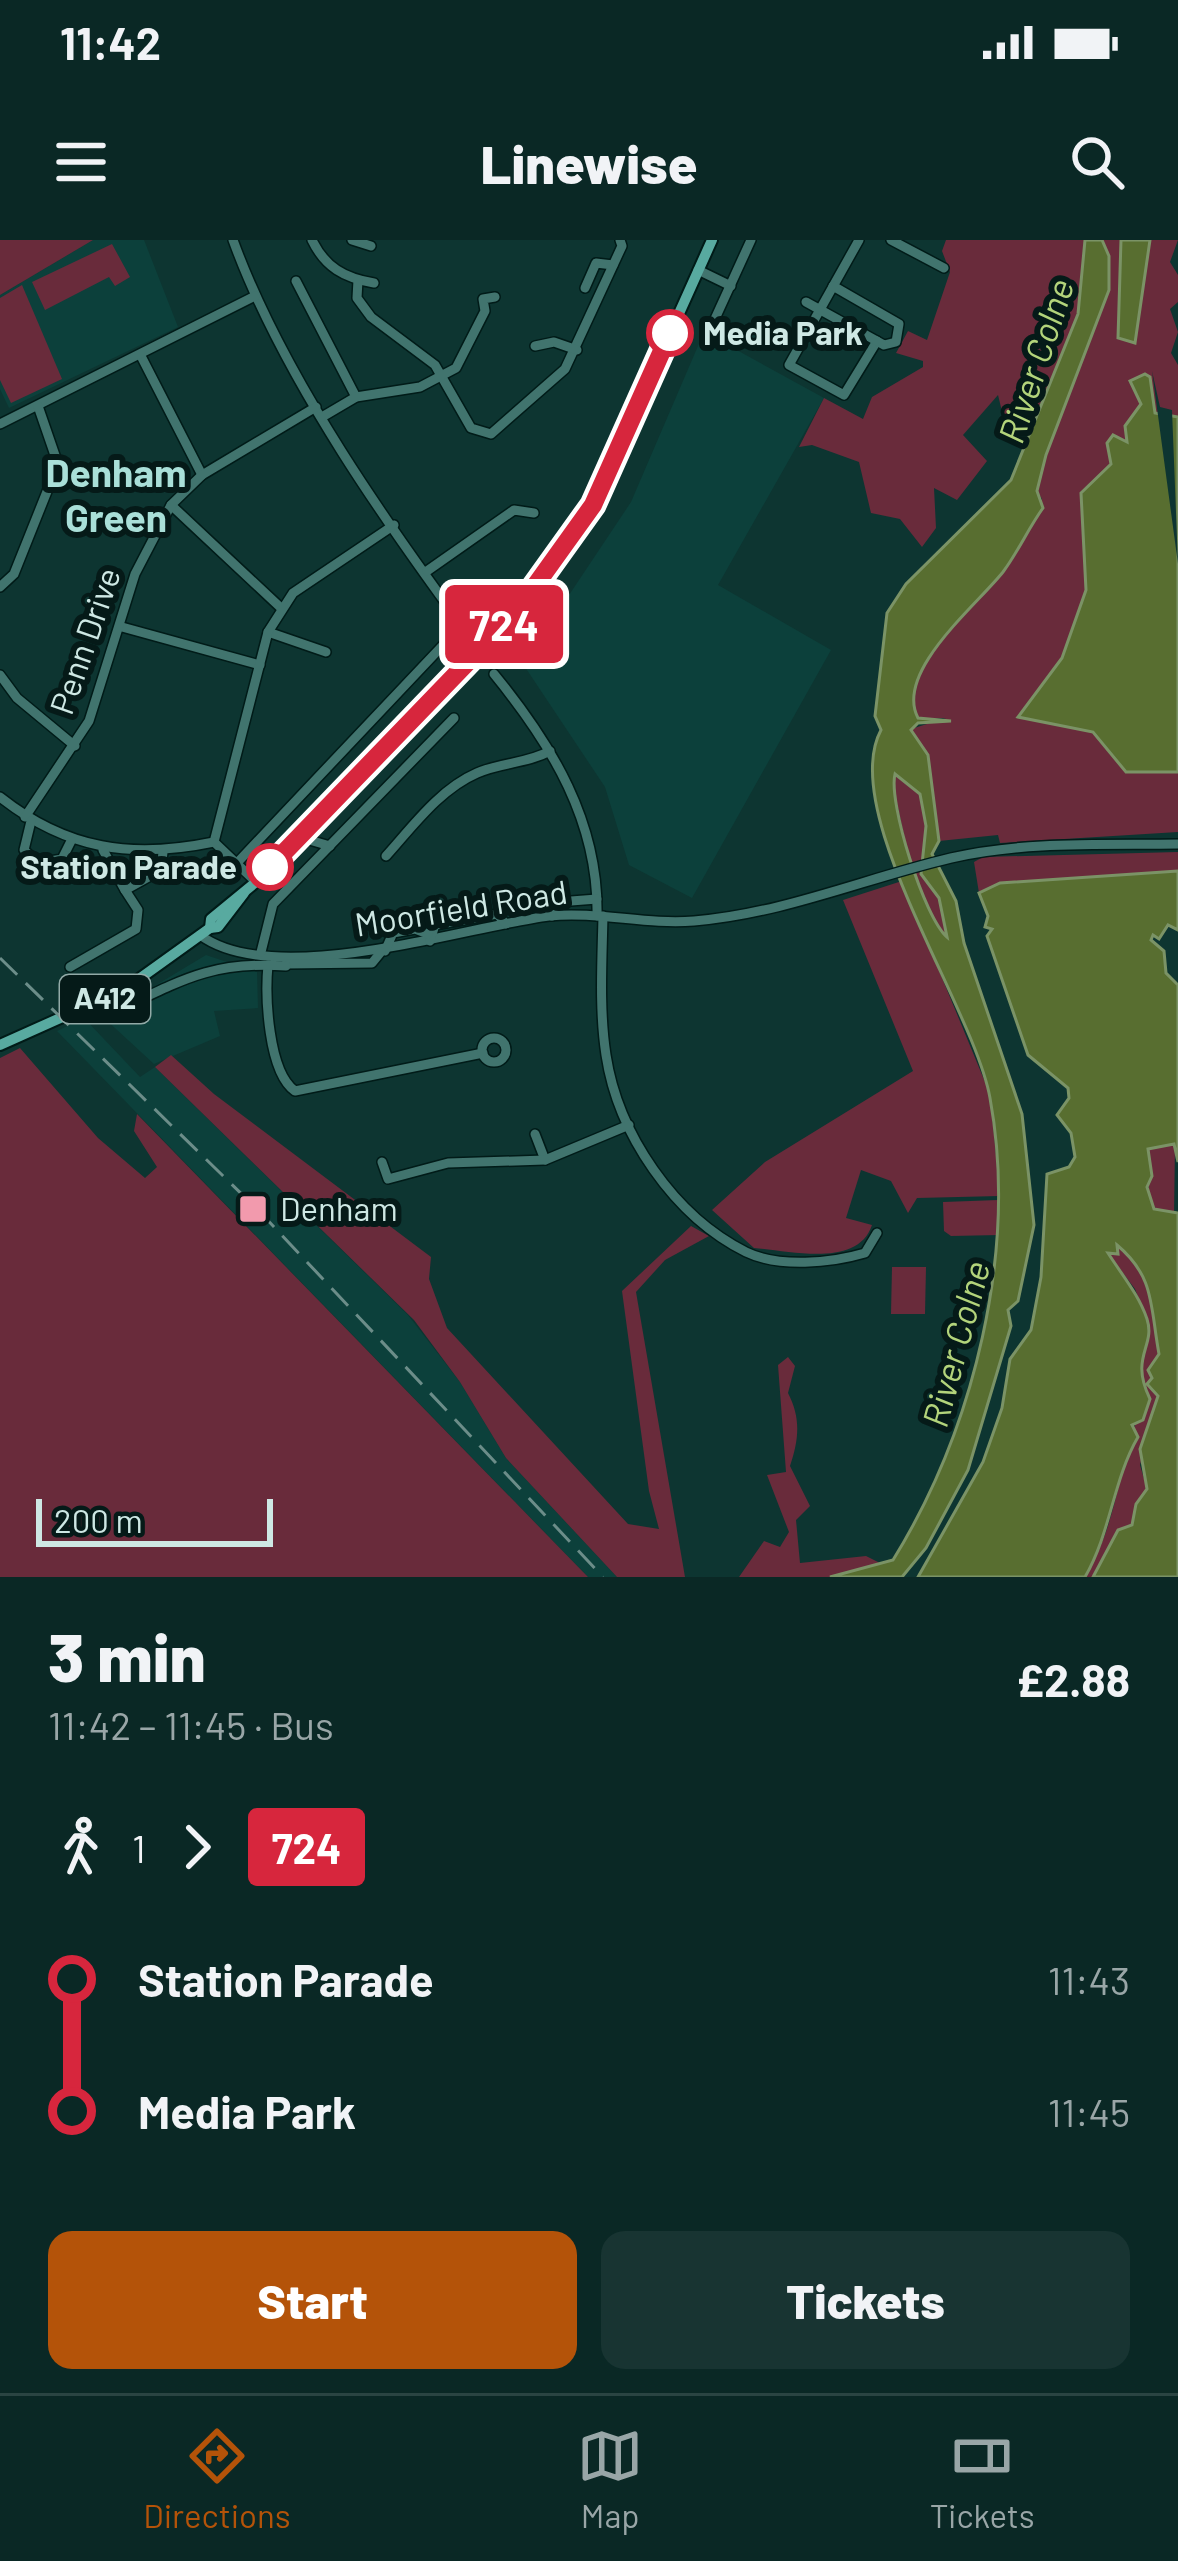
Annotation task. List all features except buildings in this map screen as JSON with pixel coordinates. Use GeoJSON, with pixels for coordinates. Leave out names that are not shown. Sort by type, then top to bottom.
{"type":"FeatureCollection","features":[{"type":"Feature","properties":{"kind":"main road","name":"A412"},"geometry":{"type":"LineString","coordinates":[[0,1045],[115,994],[225,921],[244,893],[529,596],[593,505],[712,240]]}},
{"type":"Feature","properties":{"kind":"street"},"geometry":{"type":"LineString","coordinates":[[233,240],[255,296],[319,412],[480,650]]}},
{"type":"Feature","properties":{"kind":"street"},"geometry":{"type":"LineString","coordinates":[[312,240],[322,260],[358,280],[374,283]]}},
{"type":"Feature","properties":{"kind":"street"},"geometry":{"type":"LineString","coordinates":[[352,240],[371,246]]}},
{"type":"Feature","properties":{"kind":"street"},"geometry":{"type":"LineString","coordinates":[[358,280],[357,298],[371,317],[425,356],[471,428],[491,434],[565,369],[621,243],[636,240]]}},
{"type":"Feature","properties":{"kind":"street"},"geometry":{"type":"LineString","coordinates":[[714,321],[751,240]]}},
{"type":"Feature","properties":{"kind":"street"},"geometry":{"type":"LineString","coordinates":[[859,240],[789,365],[844,395],[877,341]]}},
{"type":"Feature","properties":{"kind":"street"},"geometry":{"type":"LineString","coordinates":[[891,240],[944,268]]}},
{"type":"Feature","properties":{"kind":"street"},"geometry":{"type":"LineString","coordinates":[[585,288],[596,263],[613,265]]}},
{"type":"Feature","properties":{"kind":"street"},"geometry":{"type":"LineString","coordinates":[[698,270],[731,286]]}},
{"type":"Feature","properties":{"kind":"street"},"geometry":{"type":"LineString","coordinates":[[296,281],[356,397]]}},
{"type":"Feature","properties":{"kind":"street"},"geometry":{"type":"LineString","coordinates":[[806,302],[877,341],[896,342],[899,324],[833,286]]}},
{"type":"Feature","properties":{"kind":"street"},"geometry":{"type":"LineString","coordinates":[[0,424],[255,296]]}},
{"type":"Feature","properties":{"kind":"street"},"geometry":{"type":"LineString","coordinates":[[442,378],[462,358],[485,311]]}},
{"type":"Feature","properties":{"kind":"street"},"geometry":{"type":"LineString","coordinates":[[535,346],[554,342],[577,350]]}},
{"type":"Feature","properties":{"kind":"street"},"geometry":{"type":"LineString","coordinates":[[141,356],[202,475]]}},
{"type":"Feature","properties":{"kind":"street","name":"Penn Drive"},"geometry":{"type":"LineString","coordinates":[[28,819],[75,746],[122,627],[135,574],[171,505],[202,475],[319,412],[356,397],[442,378]]}},
{"type":"Feature","properties":{"kind":"street"},"geometry":{"type":"LineString","coordinates":[[0,587],[14,574],[58,464],[38,406]]}},
{"type":"Feature","properties":{"kind":"street"},"geometry":{"type":"LineString","coordinates":[[171,505],[280,607]]}},
{"type":"Feature","properties":{"kind":"street"},"geometry":{"type":"LineString","coordinates":[[428,572],[514,510],[534,513]]}},
{"type":"Feature","properties":{"kind":"street"},"geometry":{"type":"LineString","coordinates":[[214,842],[268,632],[280,607],[394,525]]}},
{"type":"Feature","properties":{"kind":"street"},"geometry":{"type":"LineString","coordinates":[[236,865],[462,625]]}},
{"type":"Feature","properties":{"kind":"street"},"geometry":{"type":"LineString","coordinates":[[122,627],[260,664]]}},
{"type":"Feature","properties":{"kind":"street"},"geometry":{"type":"LineString","coordinates":[[268,632],[326,652]]}},
{"type":"Feature","properties":{"kind":"street"},"geometry":{"type":"LineString","coordinates":[[494,674],[550,751],[590,836],[600,916],[606,1055],[629,1124],[664,1185],[748,1253],[788,1261],[828,1260],[865,1253],[877,1232]]}},
{"type":"Feature","properties":{"kind":"street"},"geometry":{"type":"LineString","coordinates":[[0,675],[17,698],[75,746]]}},
{"type":"Feature","properties":{"kind":"street"},"geometry":{"type":"LineString","coordinates":[[260,952],[273,904],[454,718]]}},
{"type":"Feature","properties":{"kind":"street"},"geometry":{"type":"LineString","coordinates":[[386,856],[460,782],[483,770],[528,763],[550,751]]}},
{"type":"Feature","properties":{"kind":"street"},"geometry":{"type":"LineString","coordinates":[[311,784],[331,804]]}},
{"type":"Feature","properties":{"kind":"street"},"geometry":{"type":"LineString","coordinates":[[0,797],[28,819],[71,841],[104,850],[163,852],[214,842]]}},
{"type":"Feature","properties":{"kind":"street"},"geometry":{"type":"LineString","coordinates":[[28,819],[24,850],[38,863],[62,859],[71,841]]}},
{"type":"Feature","properties":{"kind":"street"},"geometry":{"type":"LineString","coordinates":[[299,836],[330,846]]}},
{"type":"Feature","properties":{"kind":"street"},"geometry":{"type":"LineString","coordinates":[[214,842],[256,882]]}},
{"type":"Feature","properties":{"kind":"street","name":"Moorfield Road"},"geometry":{"type":"LineString","coordinates":[[205,931],[224,948],[286,953],[383,951],[429,937],[552,916],[694,921],[950,858],[1025,846],[1178,844]]}},
{"type":"Feature","properties":{"kind":"street"},"geometry":{"type":"LineString","coordinates":[[70,967],[136,929],[138,910],[104,850]]}},
{"type":"Feature","properties":{"kind":"street"},"geometry":{"type":"LineString","coordinates":[[125,890],[161,870],[163,852]]}},
{"type":"Feature","properties":{"kind":"street"},"geometry":{"type":"LineString","coordinates":[[552,916],[559,902],[597,899]]}},
{"type":"Feature","properties":{"kind":"street"},"geometry":{"type":"LineString","coordinates":[[115,994],[123,1008],[198,971],[372,963],[383,951]]}},
{"type":"Feature","properties":{"kind":"street"},"geometry":{"type":"LineString","coordinates":[[286,953],[286,966]]}},
{"type":"Feature","properties":{"kind":"street"},"geometry":{"type":"LineString","coordinates":[[268,965],[265,1007],[285,1083],[295,1091],[483,1053]]}},
{"type":"Feature","properties":{"kind":"street"},"geometry":{"type":"LineString","coordinates":[[382,1162],[388,1179],[448,1163],[545,1160],[629,1124]]}},
{"type":"Feature","properties":{"kind":"street"},"geometry":{"type":"LineString","coordinates":[[535,1134],[545,1160]]}},
{"type":"Feature","properties":{"kind":"shaded area"},"geometry":{"type":"Polygon","coordinates":[[[0,240],[93,240],[0,295],[0,240]]]}},
{"type":"Feature","properties":{"kind":"shaded area"},"geometry":{"type":"Polygon","coordinates":[[[93,240],[144,240],[178,327],[9,408],[0,389],[0,295],[93,240]]]}},
{"type":"Feature","properties":{"kind":"shaded area"},"geometry":{"type":"Polygon","coordinates":[[[946,240],[1085,240],[1087,264],[1078,315],[1027,435],[1008,436],[998,395],[963,435],[987,461],[957,500],[934,488],[936,528],[922,547],[900,519],[871,513],[859,462],[812,445],[799,447],[824,398],[863,419],[872,397],[923,367],[923,361],[896,353],[908,331],[927,340],[950,272],[942,251],[946,240]]]}},
{"type":"Feature","properties":{"kind":"shaded area"},"geometry":{"type":"Polygon","coordinates":[[[1085,240],[1102,240],[1109,256],[1109,290],[1046,455],[1037,491],[1043,508],[1003,572],[941,640],[917,681],[918,718],[951,721],[918,723],[911,730],[928,755],[939,841],[932,854],[956,901],[964,943],[1022,1114],[1034,1225],[1018,1301],[1008,1310],[1011,1326],[968,1470],[926,1548],[902,1577],[830,1577],[893,1560],[922,1509],[967,1397],[993,1277],[998,1216],[990,1098],[979,1060],[913,911],[877,809],[872,766],[881,730],[875,716],[887,613],[906,584],[1011,480],[1078,314],[1085,240]],[[895,774],[897,808],[910,858],[928,907],[947,937],[939,898],[921,874],[926,826],[920,794],[895,774]]]}},
{"type":"Feature","properties":{"kind":"shaded area"},"geometry":{"type":"Polygon","coordinates":[[[1102,240],[1178,240],[1170,262],[1178,275],[1178,302],[1170,309],[1178,332],[1171,353],[1178,365],[1178,832],[1000,843],[998,835],[939,841],[928,755],[911,729],[946,718],[918,719],[913,701],[917,681],[941,641],[1008,564],[1042,499],[1037,491],[1053,433],[1109,290],[1102,240]]]}},
{"type":"Feature","properties":{"kind":"shaded area"},"geometry":{"type":"Polygon","coordinates":[[[1121,240],[1150,240],[1135,343],[1118,338],[1121,240]]]}},
{"type":"Feature","properties":{"kind":"shaded area"},"geometry":{"type":"Polygon","coordinates":[[[112,244],[130,277],[115,286],[109,277],[45,310],[32,282],[112,244]]]}},
{"type":"Feature","properties":{"kind":"shaded area"},"geometry":{"type":"Polygon","coordinates":[[[22,285],[62,379],[11,403],[0,380],[0,298],[22,285]]]}},
{"type":"Feature","properties":{"kind":"shaded area"},"geometry":{"type":"Polygon","coordinates":[[[704,332],[824,398],[718,585],[831,650],[692,898],[629,865],[605,787],[523,664],[631,502],[704,332]]]}},
{"type":"Feature","properties":{"kind":"shaded area"},"geometry":{"type":"Polygon","coordinates":[[[1145,374],[1150,377],[1155,413],[1178,417],[1178,772],[1126,772],[1093,732],[1018,717],[1062,658],[1086,590],[1081,493],[1111,464],[1107,443],[1113,435],[1127,442],[1125,426],[1141,404],[1130,381],[1145,374]]]}},
{"type":"Feature","properties":{"kind":"shaded area"},"geometry":{"type":"Polygon","coordinates":[[[895,773],[920,794],[926,826],[924,879],[939,898],[946,937],[918,886],[892,780],[895,773]]]}},
{"type":"Feature","properties":{"kind":"shaded area"},"geometry":{"type":"Polygon","coordinates":[[[1178,852],[1178,871],[1000,883],[979,893],[974,862],[983,857],[1178,852]]]}},
{"type":"Feature","properties":{"kind":"shaded area"},"geometry":{"type":"Polygon","coordinates":[[[1178,871],[1178,930],[1168,925],[1159,939],[1153,935],[1151,940],[1164,951],[1166,973],[1178,985],[1178,1162],[1174,1144],[1148,1149],[1152,1176],[1147,1187],[1154,1209],[1178,1213],[1178,1577],[1093,1577],[1118,1530],[1132,1525],[1136,1504],[1147,1489],[1140,1449],[1158,1396],[1147,1384],[1152,1378],[1148,1370],[1159,1354],[1149,1293],[1138,1269],[1117,1245],[1118,1254],[1108,1253],[1147,1319],[1142,1372],[1150,1399],[1143,1420],[1132,1425],[1138,1437],[1085,1577],[918,1577],[983,1462],[1002,1408],[1010,1359],[1031,1330],[1041,1277],[1047,1174],[1069,1167],[1075,1157],[1071,1133],[1057,1115],[1069,1098],[1068,1088],[1028,1055],[987,936],[992,929],[985,927],[988,916],[979,893],[1000,883],[1178,871]]]}},
{"type":"Feature","properties":{"kind":"shaded area"},"geometry":{"type":"Polygon","coordinates":[[[902,881],[990,1094],[1000,1196],[917,1198],[908,1213],[891,1181],[861,1170],[846,1218],[872,1225],[853,1247],[822,1254],[754,1248],[712,1210],[765,1162],[913,1071],[843,900],[902,881]]]}},
{"type":"Feature","properties":{"kind":"shaded area"},"geometry":{"type":"Polygon","coordinates":[[[206,955],[257,972],[258,1008],[214,1011],[220,1036],[154,1064],[103,1017],[206,955]]]}},
{"type":"Feature","properties":{"kind":"shaded area"},"geometry":{"type":"Polygon","coordinates":[[[84,1018],[140,1077],[155,1067],[408,1315],[460,1382],[506,1458],[617,1577],[588,1577],[57,1031],[84,1018]]]}},
{"type":"Feature","properties":{"kind":"shaded area"},"geometry":{"type":"Polygon","coordinates":[[[20,1048],[98,1138],[145,1178],[157,1167],[134,1131],[137,1114],[588,1577],[0,1577],[0,1058],[20,1048]]]}},
{"type":"Feature","properties":{"kind":"shaded area"},"geometry":{"type":"Polygon","coordinates":[[[171,1055],[214,1094],[431,1257],[429,1279],[447,1328],[628,1524],[659,1529],[649,1491],[622,1291],[691,1226],[709,1236],[665,1260],[636,1292],[685,1577],[617,1577],[506,1458],[460,1382],[414,1320],[155,1067],[171,1055]]]}},
{"type":"Feature","properties":{"kind":"shaded area"},"geometry":{"type":"Polygon","coordinates":[[[1175,1144],[1174,1216],[1149,1205],[1148,1149],[1175,1144]]]}},
{"type":"Feature","properties":{"kind":"shaded area"},"geometry":{"type":"Polygon","coordinates":[[[998,1200],[1000,1235],[951,1236],[944,1231],[943,1202],[998,1200]]]}},
{"type":"Feature","properties":{"kind":"shaded area"},"geometry":{"type":"Polygon","coordinates":[[[1116,1245],[1133,1261],[1150,1297],[1159,1354],[1148,1369],[1158,1396],[1140,1465],[1147,1489],[1133,1525],[1118,1530],[1093,1577],[1085,1577],[1106,1532],[1148,1393],[1139,1379],[1147,1319],[1135,1289],[1108,1253],[1116,1245]]]}},
{"type":"Feature","properties":{"kind":"shaded area"},"geometry":{"type":"Polygon","coordinates":[[[892,1267],[926,1267],[925,1314],[891,1314],[892,1267]]]}},
{"type":"Feature","properties":{"kind":"shaded area"},"geometry":{"type":"Polygon","coordinates":[[[788,1357],[795,1366],[788,1393],[797,1429],[790,1466],[810,1506],[796,1520],[800,1563],[866,1556],[884,1565],[880,1568],[830,1577],[739,1577],[764,1541],[780,1547],[789,1532],[767,1475],[786,1472],[778,1365],[788,1357]]]}},
{"type":"Feature","properties":{"kind":"pier"},"geometry":{"type":"Polygon","coordinates":[[[1152,371],[1160,407],[1172,410],[1178,564],[1152,371]]]}},
{"type":"Feature","properties":{"kind":"railway"},"geometry":{"type":"LineString","coordinates":[[0,958],[260,1212],[603,1577]]}},
{"type":"Feature","properties":{"kind":"bus line","name":"724"},"geometry":{"type":"LineString","coordinates":[[270,867],[517,611],[553,565],[593,505],[670,333]]}},
{"type":"Feature","properties":{"kind":"place","name":"Media Park"},"geometry":{"type":"Point","coordinates":[670,333]}},
{"type":"Feature","properties":{"kind":"place","name":"Station Parade"},"geometry":{"type":"Point","coordinates":[270,867]}},
{"type":"Feature","properties":{"kind":"place","name":"Denham"},"geometry":{"type":"Point","coordinates":[253,1209]}},
{"type":"Feature","properties":{"kind":"district","name":"Denham Green"},"geometry":{"type":"Point","coordinates":[116,496]}},
{"type":"Feature","properties":{"kind":"water label","name":"River Colne"},"geometry":{"type":"Point","coordinates":[1036,361]}},
{"type":"Feature","properties":{"kind":"water label","name":"River Colne"},"geometry":{"type":"Point","coordinates":[956,1344]}}]}
